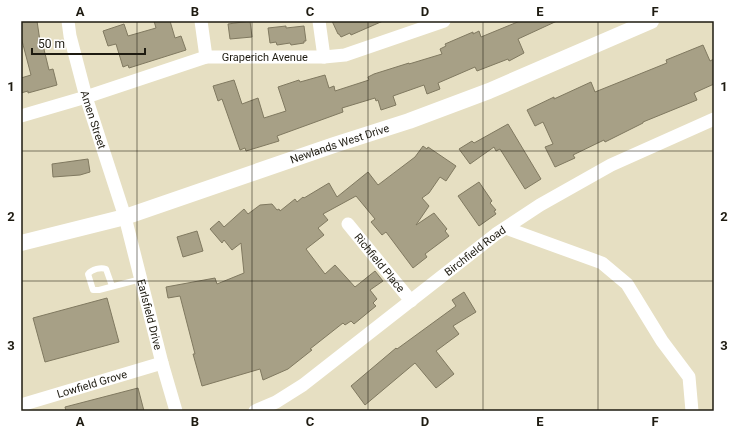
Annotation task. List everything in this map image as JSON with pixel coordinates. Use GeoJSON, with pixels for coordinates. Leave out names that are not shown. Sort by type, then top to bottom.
{"type":"FeatureCollection","features":[{"type":"Feature","properties":{"kind":"street","name":"Amen Street"},"geometry":{"type":"LineString","coordinates":[[68,21],[70,36],[86,97],[125,217]]}},
{"type":"Feature","properties":{"kind":"street"},"geometry":{"type":"LineString","coordinates":[[201,21],[206,57]]}},
{"type":"Feature","properties":{"kind":"street"},"geometry":{"type":"LineString","coordinates":[[319,21],[324,57]]}},
{"type":"Feature","properties":{"kind":"street","name":"Graperich Avenue"},"geometry":{"type":"LineString","coordinates":[[21,116],[86,97],[206,57],[324,57],[345,55],[444,21]]}},
{"type":"Feature","properties":{"kind":"street","name":"Newlands West Drive"},"geometry":{"type":"LineString","coordinates":[[21,243],[125,217],[334,144],[416,118],[489,91],[651,21]]}},
{"type":"Feature","properties":{"kind":"street","name":"Birchfield Road"},"geometry":{"type":"LineString","coordinates":[[255,411],[276,402],[304,385],[506,228],[540,205],[611,165],[714,120]]}},
{"type":"Feature","properties":{"kind":"street","name":"Earlsfield Drive"},"geometry":{"type":"LineString","coordinates":[[125,217],[162,363],[176,411]]}},
{"type":"Feature","properties":{"kind":"street","name":"Richfield Place"},"geometry":{"type":"LineString","coordinates":[[348,224],[411,301]]}},
{"type":"Feature","properties":{"kind":"street"},"geometry":{"type":"LineString","coordinates":[[506,228],[602,263],[627,284],[662,340],[689,377],[692,411]]}},
{"type":"Feature","properties":{"kind":"street","name":"Lowfield Grove"},"geometry":{"type":"LineString","coordinates":[[26,406],[162,363]]}},
{"type":"Feature","properties":{"kind":"lane"},"geometry":{"type":"LineString","coordinates":[[112,286],[140,279]]}},
{"type":"Feature","properties":{"kind":"building"},"geometry":{"type":"Polygon","coordinates":[[[21,21],[37,21],[40,41],[42,41],[49,70],[53,69],[57,85],[28,93],[28,91],[21,93],[21,78],[31,75],[21,37],[21,21]]]}},
{"type":"Feature","properties":{"kind":"building"},"geometry":{"type":"Polygon","coordinates":[[[154,21],[170,21],[175,38],[181,36],[186,50],[129,68],[128,65],[123,67],[116,44],[108,46],[103,31],[124,24],[128,36],[156,28],[154,21]]]}},
{"type":"Feature","properties":{"kind":"building"},"geometry":{"type":"Polygon","coordinates":[[[250,21],[252,37],[230,39],[228,24],[250,21]]]}},
{"type":"Feature","properties":{"kind":"building"},"geometry":{"type":"Polygon","coordinates":[[[332,21],[383,21],[351,35],[350,33],[341,37],[332,21]]]}},
{"type":"Feature","properties":{"kind":"building"},"geometry":{"type":"Polygon","coordinates":[[[520,21],[557,21],[518,39],[524,53],[509,61],[508,59],[477,71],[475,67],[438,83],[440,89],[427,94],[424,85],[393,96],[396,105],[381,110],[378,100],[376,101],[375,98],[342,108],[343,112],[277,136],[279,141],[246,151],[245,148],[240,150],[222,99],[218,101],[213,86],[234,80],[242,104],[258,98],[264,118],[286,111],[278,87],[299,80],[300,82],[325,75],[329,88],[334,86],[335,91],[369,80],[368,77],[374,74],[442,54],[440,49],[446,46],[445,44],[473,32],[473,34],[479,31],[481,37],[520,21]]]}},
{"type":"Feature","properties":{"kind":"building"},"geometry":{"type":"Polygon","coordinates":[[[286,26],[286,28],[304,26],[306,41],[304,41],[304,43],[291,45],[290,43],[277,45],[276,42],[270,43],[268,28],[286,26]]]}},
{"type":"Feature","properties":{"kind":"building"},"geometry":{"type":"Polygon","coordinates":[[[703,45],[710,61],[714,59],[714,84],[694,93],[697,100],[643,122],[605,142],[604,140],[573,155],[575,158],[555,167],[545,147],[553,144],[543,122],[535,126],[527,110],[591,82],[595,92],[667,63],[666,60],[703,45]]]}},
{"type":"Feature","properties":{"kind":"building"},"geometry":{"type":"Polygon","coordinates":[[[508,124],[541,179],[525,189],[500,149],[496,151],[494,147],[470,164],[459,149],[472,141],[474,143],[508,124]]]}},
{"type":"Feature","properties":{"kind":"building"},"geometry":{"type":"Polygon","coordinates":[[[423,146],[427,149],[428,147],[456,166],[446,181],[440,177],[429,193],[422,198],[429,206],[416,225],[434,213],[447,229],[445,231],[449,236],[425,254],[427,257],[413,268],[386,232],[382,235],[371,222],[375,219],[356,196],[323,214],[328,220],[318,228],[324,235],[306,249],[325,274],[335,265],[355,287],[375,271],[383,281],[370,290],[377,299],[373,303],[376,306],[354,324],[351,321],[345,325],[343,323],[310,349],[312,350],[288,369],[263,380],[260,369],[202,386],[180,296],[168,298],[166,287],[215,278],[217,284],[244,273],[241,243],[232,250],[224,240],[222,243],[210,229],[219,221],[224,227],[244,209],[248,214],[260,205],[272,204],[277,210],[279,209],[280,211],[295,199],[297,202],[303,197],[304,198],[329,183],[337,197],[368,172],[378,185],[415,157],[423,146]]]}},
{"type":"Feature","properties":{"kind":"building"},"geometry":{"type":"Polygon","coordinates":[[[88,159],[90,172],[80,175],[53,177],[52,164],[88,159]]]}},
{"type":"Feature","properties":{"kind":"building"},"geometry":{"type":"Polygon","coordinates":[[[479,182],[492,201],[490,203],[496,210],[494,211],[496,214],[479,226],[458,196],[479,182]]]}},
{"type":"Feature","properties":{"kind":"building"},"geometry":{"type":"Polygon","coordinates":[[[197,231],[203,251],[183,257],[177,237],[197,231]]]}},
{"type":"Feature","properties":{"kind":"building"},"geometry":{"type":"Polygon","coordinates":[[[464,292],[476,312],[453,326],[459,334],[436,351],[454,374],[436,388],[415,363],[365,405],[351,386],[396,348],[397,349],[456,306],[452,300],[464,292]]]}},
{"type":"Feature","properties":{"kind":"building"},"geometry":{"type":"Polygon","coordinates":[[[107,298],[119,342],[45,362],[33,318],[107,298]]]}},
{"type":"Feature","properties":{"kind":"building"},"geometry":{"type":"Polygon","coordinates":[[[138,388],[144,411],[66,411],[65,407],[138,388]]]}}]}
